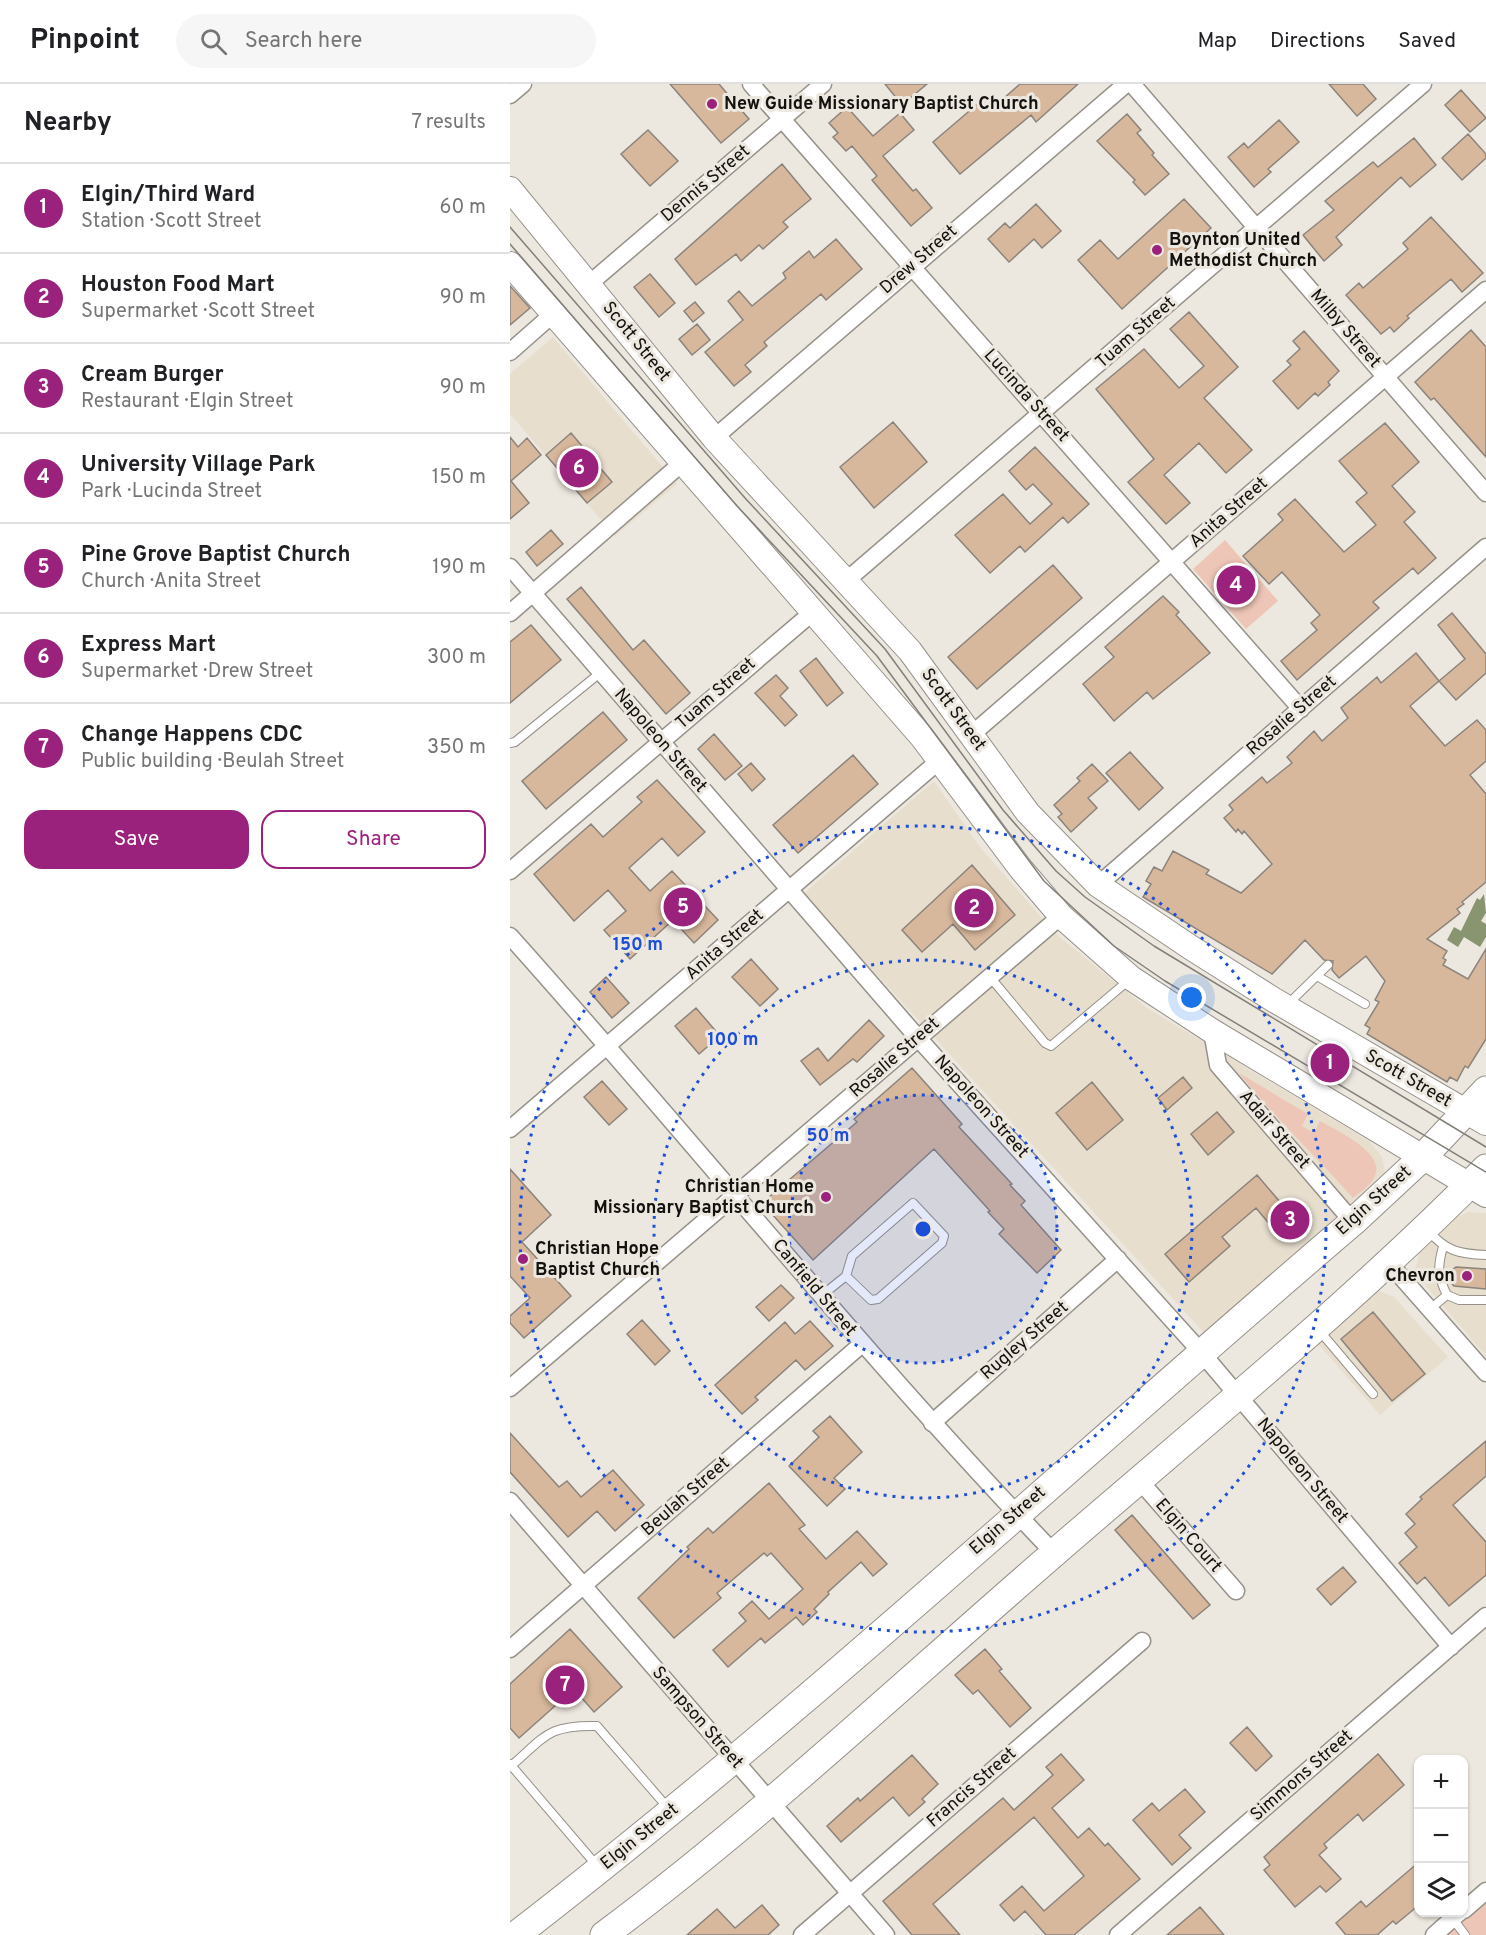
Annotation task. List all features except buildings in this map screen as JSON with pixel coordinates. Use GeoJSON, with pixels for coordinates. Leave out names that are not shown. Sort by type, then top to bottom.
{"type":"FeatureCollection","features":[{"type":"Feature","properties":{"kind":"main road","name":"Scott Street"},"geometry":{"type":"LineString","coordinates":[[510,189],[714,438],[910,651],[1028,813],[1098,885],[1190,947],[1476,1118]]}},
{"type":"Feature","properties":{"kind":"main road"},"geometry":{"type":"LineString","coordinates":[[510,264],[940,760],[1021,869],[1061,916],[1131,978],[1212,1031],[1423,1157],[1480,1183],[1434,1237],[1389,1263],[770,1802],[661,1893],[604,1935]]}},
{"type":"Feature","properties":{"kind":"main road","name":"Elgin Street"},"geometry":{"type":"LineString","coordinates":[[516,1935],[600,1870],[733,1760],[1353,1222],[1423,1157],[1476,1118],[1486,1090]]}},
{"type":"Feature","properties":{"kind":"street"},"geometry":{"type":"LineString","coordinates":[[510,95],[523,84]]}},
{"type":"Feature","properties":{"kind":"street","name":"Lucinda Street"},"geometry":{"type":"LineString","coordinates":[[751,84],[910,268],[1043,414],[1301,709]]}},
{"type":"Feature","properties":{"kind":"street","name":"Dennis Street"},"geometry":{"type":"LineString","coordinates":[[589,284],[823,84]]}},
{"type":"Feature","properties":{"kind":"street","name":"Drew Street"},"geometry":{"type":"LineString","coordinates":[[714,438],[1126,84]]}},
{"type":"Feature","properties":{"kind":"street","name":"Milby Street"},"geometry":{"type":"LineString","coordinates":[[1132,84],[1486,493]]}},
{"type":"Feature","properties":{"kind":"street","name":"Tuam Street"},"geometry":{"type":"LineString","coordinates":[[847,580],[1043,414],[1423,84]]}},
{"type":"Feature","properties":{"kind":"street","name":"Anita Street"},"geometry":{"type":"LineString","coordinates":[[971,735],[1486,290]]}},
{"type":"Feature","properties":{"kind":"street"},"geometry":{"type":"LineString","coordinates":[[510,352],[553,314]]}},
{"type":"Feature","properties":{"kind":"street"},"geometry":{"type":"LineString","coordinates":[[510,613],[682,463]]}},
{"type":"Feature","properties":{"kind":"street","name":"Rosalie Street"},"geometry":{"type":"LineString","coordinates":[[1098,885],[1486,548]]}},
{"type":"Feature","properties":{"kind":"street","name":"Napoleon Street"},"geometry":{"type":"LineString","coordinates":[[510,567],[918,1038],[1201,1352],[1451,1647]]}},
{"type":"Feature","properties":{"kind":"street","name":"Tuam Street"},"geometry":{"type":"LineString","coordinates":[[510,871],[813,612]]}},
{"type":"Feature","properties":{"kind":"street","name":"Anita Street"},"geometry":{"type":"LineString","coordinates":[[510,1129],[940,760]]}},
{"type":"Feature","properties":{"kind":"street","name":"Rosalie Street"},"geometry":{"type":"LineString","coordinates":[[510,1388],[1061,916]]}},
{"type":"Feature","properties":{"kind":"street","name":"Canfield Street"},"geometry":{"type":"LineString","coordinates":[[510,936],[608,1045],[862,1344],[1016,1515],[1054,1553]]}},
{"type":"Feature","properties":{"kind":"street","name":"Adair Street"},"geometry":{"type":"LineString","coordinates":[[1212,1031],[1218,1065],[1353,1222]]}},
{"type":"Feature","properties":{"kind":"street","name":"Rugley Street"},"geometry":{"type":"LineString","coordinates":[[932,1423],[1118,1259]]}},
{"type":"Feature","properties":{"kind":"street"},"geometry":{"type":"LineString","coordinates":[[1389,1263],[1486,1373]]}},
{"type":"Feature","properties":{"kind":"street","name":"Beulah Street"},"geometry":{"type":"LineString","coordinates":[[510,1649],[862,1344]]}},
{"type":"Feature","properties":{"kind":"street","name":"Elgin Court"},"geometry":{"type":"LineString","coordinates":[[1140,1481],[1236,1591]]}},
{"type":"Feature","properties":{"kind":"street","name":"Sampson Street"},"geometry":{"type":"LineString","coordinates":[[510,1501],[886,1935]]}},
{"type":"Feature","properties":{"kind":"street","name":"Simmons Street"},"geometry":{"type":"LineString","coordinates":[[1118,1935],[1486,1616]]}},
{"type":"Feature","properties":{"kind":"street","name":"Francis Street"},"geometry":{"type":"LineString","coordinates":[[802,1935],[1142,1641]]}},
{"type":"Feature","properties":{"kind":"street"},"geometry":{"type":"LineString","coordinates":[[1468,1906],[1486,1891]]}},
{"type":"Feature","properties":{"kind":"street"},"geometry":{"type":"LineString","coordinates":[[1434,1935],[1455,1917]]}},
{"type":"Feature","properties":{"kind":"lane"},"geometry":{"type":"LineString","coordinates":[[510,743],[515,742],[600,673]]}},
{"type":"Feature","properties":{"kind":"lane"},"geometry":{"type":"LineString","coordinates":[[1286,1006],[1328,965]]}},
{"type":"Feature","properties":{"kind":"lane"},"geometry":{"type":"LineString","coordinates":[[1317,976],[1365,1004]]}},
{"type":"Feature","properties":{"kind":"lane"},"geometry":{"type":"LineString","coordinates":[[990,977],[1045,1043],[1051,1046],[1131,978]]}},
{"type":"Feature","properties":{"kind":"lane"},"geometry":{"type":"LineString","coordinates":[[820,1296],[846,1276],[852,1256],[913,1203],[944,1236],[942,1243],[878,1299],[871,1299],[846,1276]]}},
{"type":"Feature","properties":{"kind":"lane"},"geometry":{"type":"LineString","coordinates":[[1434,1237],[1472,1255],[1486,1255]]}},
{"type":"Feature","properties":{"kind":"lane"},"geometry":{"type":"LineString","coordinates":[[1434,1237],[1439,1279],[1447,1295],[1460,1300],[1486,1300]]}},
{"type":"Feature","properties":{"kind":"lane"},"geometry":{"type":"LineString","coordinates":[[1430,1309],[1447,1295]]}},
{"type":"Feature","properties":{"kind":"lane"},"geometry":{"type":"LineString","coordinates":[[1316,1327],[1373,1394]]}},
{"type":"Feature","properties":{"kind":"lane"},"geometry":{"type":"LineString","coordinates":[[600,1870],[510,1766],[550,1731],[571,1726],[597,1726],[671,1812]]}},
{"type":"Feature","properties":{"kind":"lane"},"geometry":{"type":"LineString","coordinates":[[1460,1917],[1465,1935]]}},
{"type":"Feature","properties":{"kind":"shaded area"},"geometry":{"type":"Polygon","coordinates":[[[553,337],[677,484],[615,536],[510,414],[510,374],[553,337]]]}},
{"type":"Feature","properties":{"kind":"shaded area"},"geometry":{"type":"Polygon","coordinates":[[[1225,540],[1278,601],[1246,629],[1193,569],[1225,540]]]}},
{"type":"Feature","properties":{"kind":"shaded area"},"geometry":{"type":"Polygon","coordinates":[[[934,781],[980,847],[1056,934],[1147,1008],[1369,1141],[1382,1157],[1385,1172],[1383,1180],[1206,1335],[803,894],[934,781]]]}},
{"type":"Feature","properties":{"kind":"shaded area"},"geometry":{"type":"Polygon","coordinates":[[[1484,894],[1486,913],[1481,921],[1486,924],[1486,937],[1480,947],[1464,937],[1458,947],[1447,940],[1454,927],[1461,931],[1477,898],[1480,900],[1484,894]]]}},
{"type":"Feature","properties":{"kind":"shaded area"},"geometry":{"type":"Polygon","coordinates":[[[1239,1073],[1308,1114],[1302,1126],[1314,1133],[1320,1121],[1360,1146],[1375,1163],[1376,1172],[1369,1184],[1353,1198],[1239,1073]]]}},
{"type":"Feature","properties":{"kind":"shaded area"},"geometry":{"type":"Polygon","coordinates":[[[1468,1212],[1486,1213],[1486,1356],[1417,1276],[1415,1269],[1420,1252],[1455,1218],[1468,1212]]]}},
{"type":"Feature","properties":{"kind":"shaded area"},"geometry":{"type":"Polygon","coordinates":[[[1379,1291],[1394,1297],[1448,1357],[1380,1415],[1314,1339],[1368,1294],[1379,1291]]]}},
{"type":"Feature","properties":{"kind":"shaded area"},"geometry":{"type":"Polygon","coordinates":[[[1486,1900],[1486,1935],[1445,1935],[1468,1917],[1486,1900]]]}},
{"type":"Feature","properties":{"kind":"tram line"},"geometry":{"type":"LineString","coordinates":[[510,227],[745,498],[885,649],[1003,810],[1056,871],[1085,897],[1154,946],[1486,1147]]}},
{"type":"Feature","properties":{"kind":"tram line"},"geometry":{"type":"LineString","coordinates":[[510,244],[737,506],[877,656],[1044,881],[1114,946],[1165,981],[1486,1172]]}},
{"type":"Feature","properties":{"kind":"place","name":"New Guide Missionary Baptist Church"},"geometry":{"type":"Point","coordinates":[712,104]}},
{"type":"Feature","properties":{"kind":"place","name":"Boynton United Methodist Church"},"geometry":{"type":"Point","coordinates":[1157,250]}},
{"type":"Feature","properties":{"kind":"place","name":"Express Mart"},"geometry":{"type":"Point","coordinates":[579,468]}},
{"type":"Feature","properties":{"kind":"place","name":"University Village Park"},"geometry":{"type":"Point","coordinates":[1236,585]}},
{"type":"Feature","properties":{"kind":"place","name":"Pine Grove Baptist Church"},"geometry":{"type":"Point","coordinates":[683,907]}},
{"type":"Feature","properties":{"kind":"place","name":"Houston Food Mart"},"geometry":{"type":"Point","coordinates":[974,908]}},
{"type":"Feature","properties":{"kind":"place","name":"Elgin/Third Ward"},"geometry":{"type":"Point","coordinates":[1330,1063]}},
{"type":"Feature","properties":{"kind":"place","name":"Christian Home Missionary Baptist Church"},"geometry":{"type":"Point","coordinates":[826,1197]}},
{"type":"Feature","properties":{"kind":"place","name":"Cream Burger"},"geometry":{"type":"Point","coordinates":[1290,1220]}},
{"type":"Feature","properties":{"kind":"place","name":"Christian Hope Baptist Church"},"geometry":{"type":"Point","coordinates":[523,1259]}},
{"type":"Feature","properties":{"kind":"place","name":"Chevron"},"geometry":{"type":"Point","coordinates":[1467,1276]}},
{"type":"Feature","properties":{"kind":"place","name":"Change Happens CDC"},"geometry":{"type":"Point","coordinates":[565,1685]}}]}
